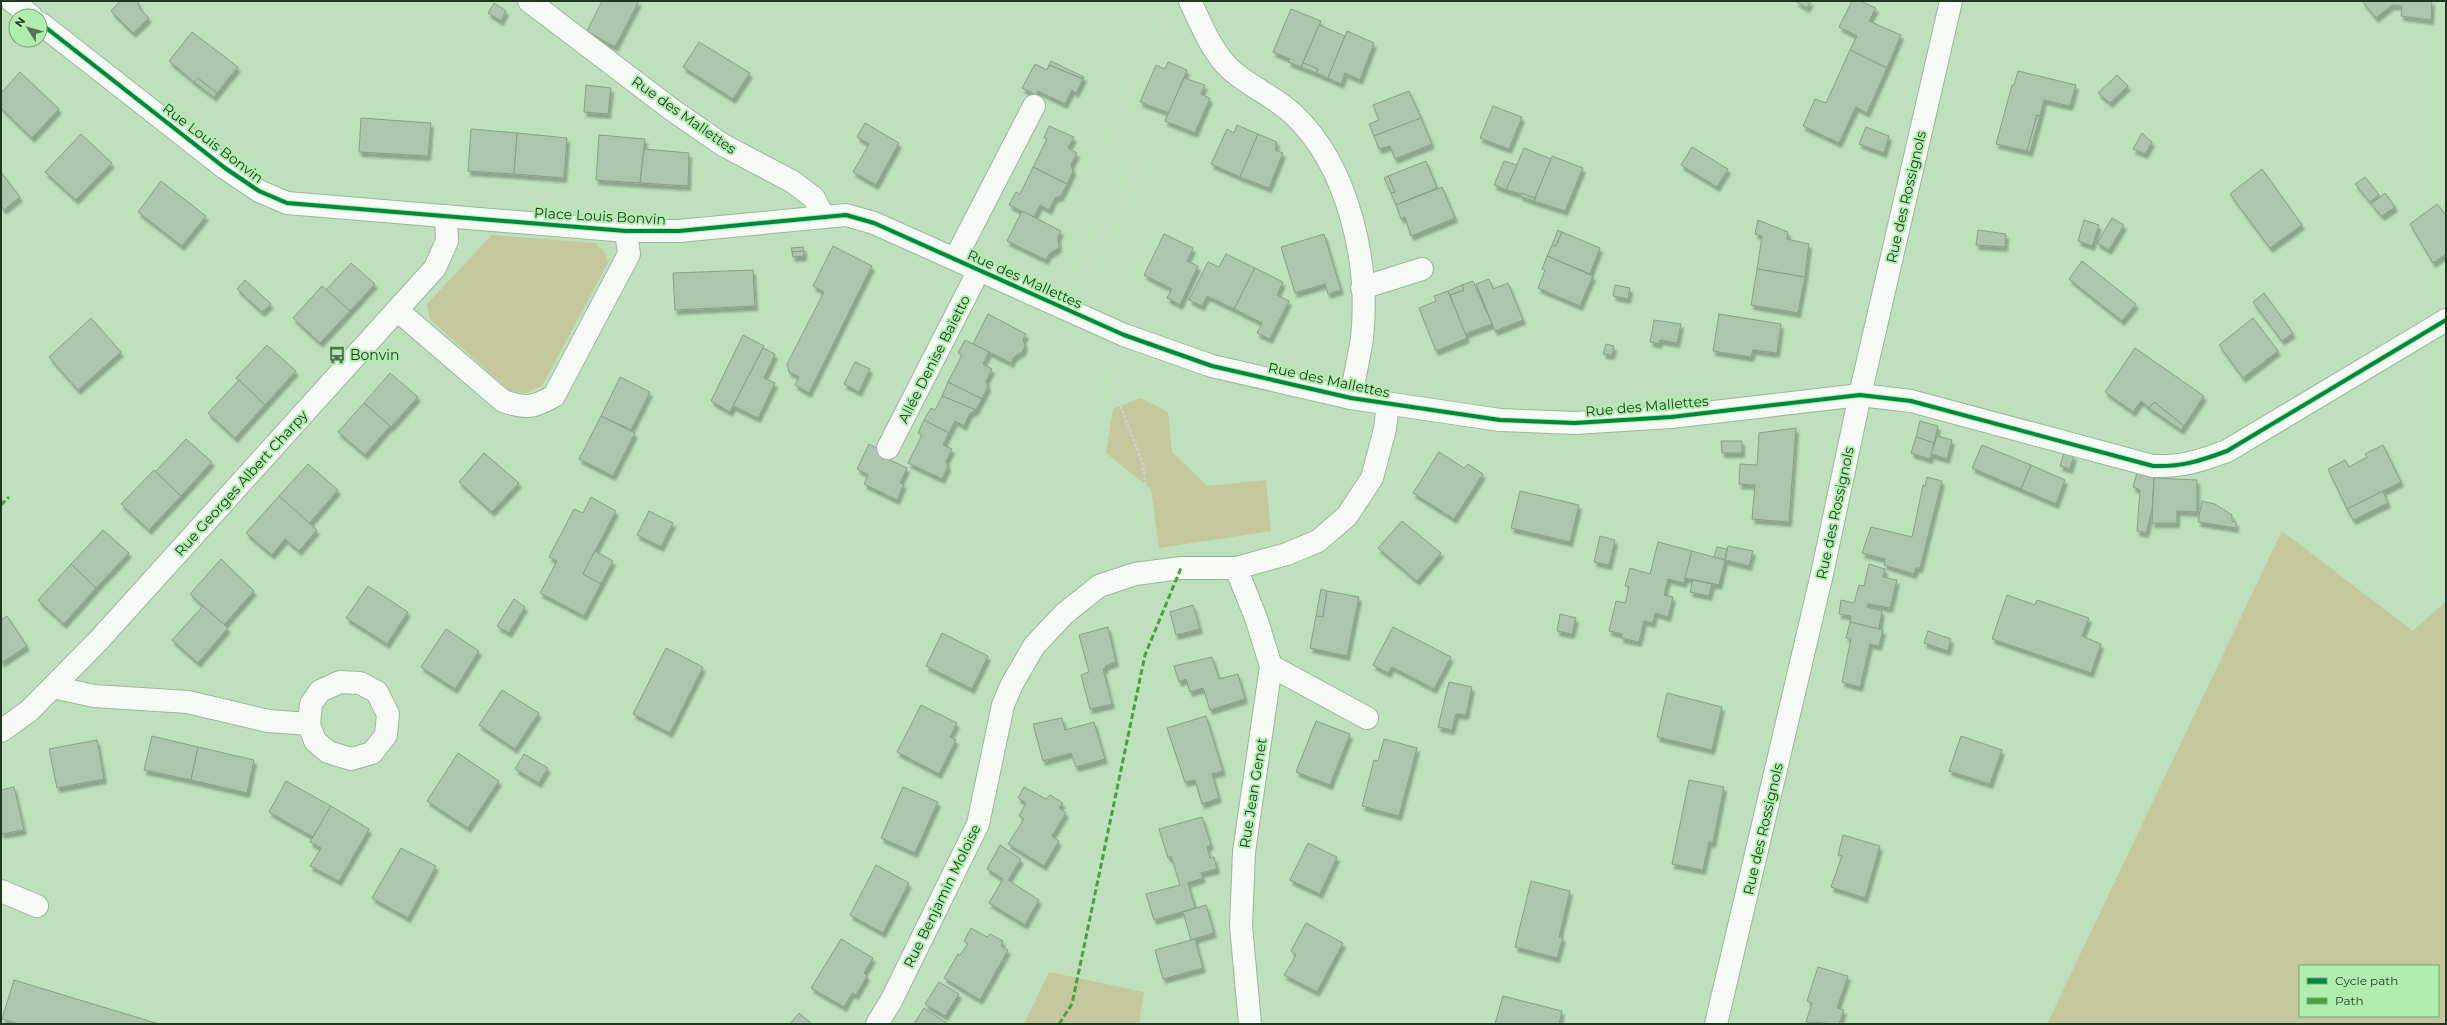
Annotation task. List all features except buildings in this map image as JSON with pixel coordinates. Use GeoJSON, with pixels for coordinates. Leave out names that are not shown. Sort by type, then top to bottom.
{"type":"FeatureCollection","features":[{"type":"Feature","properties":{"kind":"street"},"geometry":{"type":"LineString","coordinates":[[12,1],[21,8]]}},
{"type":"Feature","properties":{"kind":"street","name":"Rue des Mallettes"},"geometry":{"type":"LineString","coordinates":[[529,1],[671,109],[723,145],[793,182],[814,198],[823,216],[846,215],[874,223],[1124,335],[1212,366],[1351,398],[1500,420],[1575,422],[1671,417],[1860,395],[1911,401],[2153,466],[2176,467],[2227,451],[2446,320]]}},
{"type":"Feature","properties":{"kind":"street"},"geometry":{"type":"LineString","coordinates":[[1190,1],[1211,44],[1228,67],[1294,114],[1317,141],[1342,188],[1358,244],[1362,288],[1362,337],[1351,398]]}},
{"type":"Feature","properties":{"kind":"street","name":"Rue des Rossignols"},"geometry":{"type":"LineString","coordinates":[[1716,1024],[1818,590],[1860,395],[1951,1]]}},
{"type":"Feature","properties":{"kind":"street","name":"Rue Louis Bonvin"},"geometry":{"type":"LineString","coordinates":[[48,29],[224,168],[258,191],[288,203],[401,212]]}},
{"type":"Feature","properties":{"kind":"street"},"geometry":{"type":"LineString","coordinates":[[955,259],[1034,106]]}},
{"type":"Feature","properties":{"kind":"street","name":"Place Louis Bonvin"},"geometry":{"type":"LineString","coordinates":[[401,212],[626,231],[679,231],[823,216]]}},
{"type":"Feature","properties":{"kind":"street","name":"Rue Georges Albert Charpy"},"geometry":{"type":"LineString","coordinates":[[1,731],[29,711],[99,640],[435,268],[447,241],[446,216]]}},
{"type":"Feature","properties":{"kind":"street","name":"Place Louis Bonvin"},"geometry":{"type":"LineString","coordinates":[[397,310],[503,401],[521,408],[537,406],[554,396],[629,254],[626,231]]}},
{"type":"Feature","properties":{"kind":"street"},"geometry":{"type":"LineString","coordinates":[[1362,288],[1422,269]]}},
{"type":"Feature","properties":{"kind":"street","name":"Allée Denise Baïetto"},"geometry":{"type":"LineString","coordinates":[[888,448],[979,270]]}},
{"type":"Feature","properties":{"kind":"street","name":"Rue Benjamin Moloise"},"geometry":{"type":"LineString","coordinates":[[877,1024],[891,1001],[978,824],[1003,705],[1012,684],[1034,646],[1064,614],[1099,586],[1135,574],[1156,571],[1181,568],[1236,568],[1287,554],[1318,541],[1347,516],[1372,478],[1384,429],[1388,403]]}},
{"type":"Feature","properties":{"kind":"street","name":"Rue Jean Genet"},"geometry":{"type":"LineString","coordinates":[[1236,568],[1256,618],[1271,666],[1244,852],[1241,926],[1250,1024]]}},
{"type":"Feature","properties":{"kind":"street"},"geometry":{"type":"LineString","coordinates":[[1271,666],[1367,718]]}},
{"type":"Feature","properties":{"kind":"street"},"geometry":{"type":"LineString","coordinates":[[52,687],[94,696],[188,702],[268,721],[309,724]]}},
{"type":"Feature","properties":{"kind":"street"},"geometry":{"type":"LineString","coordinates":[[1,891],[38,906]]}},
{"type":"Feature","properties":{"kind":"path"},"geometry":{"type":"LineString","coordinates":[[1063,308],[1138,170],[1117,141],[1121,114],[1148,48],[1174,19]]}},
{"type":"Feature","properties":{"kind":"path"},"geometry":{"type":"LineString","coordinates":[[1124,335],[1117,396],[1143,464],[1156,571]]}},
{"type":"Feature","properties":{"kind":"green space"},"geometry":{"type":"Polygon","coordinates":[[[492,235],[595,243],[604,251],[608,263],[542,386],[526,393],[510,391],[430,319],[427,304],[492,235]]]}},
{"type":"Feature","properties":{"kind":"green space"},"geometry":{"type":"Polygon","coordinates":[[[1141,398],[1168,412],[1172,452],[1207,486],[1266,480],[1271,531],[1159,548],[1151,489],[1106,453],[1113,409],[1141,398]]]}},
{"type":"Feature","properties":{"kind":"green space"},"geometry":{"type":"Polygon","coordinates":[[[2282,531],[2413,631],[2446,601],[2446,1024],[2047,1024],[2282,531]]]}},
{"type":"Feature","properties":{"kind":"green space"},"geometry":{"type":"Polygon","coordinates":[[[1049,972],[1144,992],[1139,1024],[1024,1024],[1049,972]]]}},
{"type":"Feature","properties":{"kind":"marked path"},"geometry":{"type":"LineString","coordinates":[[1,505],[9,497]]}},
{"type":"Feature","properties":{"kind":"marked path"},"geometry":{"type":"LineString","coordinates":[[1059,1024],[1072,1004],[1145,655],[1181,568]]}},
{"type":"Feature","properties":{"kind":"cycle path"},"geometry":{"type":"LineString","coordinates":[[48,29],[225,168],[259,191],[287,203],[626,231],[679,231],[846,215],[874,223],[1124,335],[1212,366],[1351,398],[1500,420],[1575,423],[1671,417],[1860,395],[1911,401],[2153,466],[2173,465],[2199,460],[2227,451],[2446,320]]}},
{"type":"Feature","properties":{"kind":"place","name":"Bonvin"},"geometry":{"type":"Point","coordinates":[337,355]}}]}
